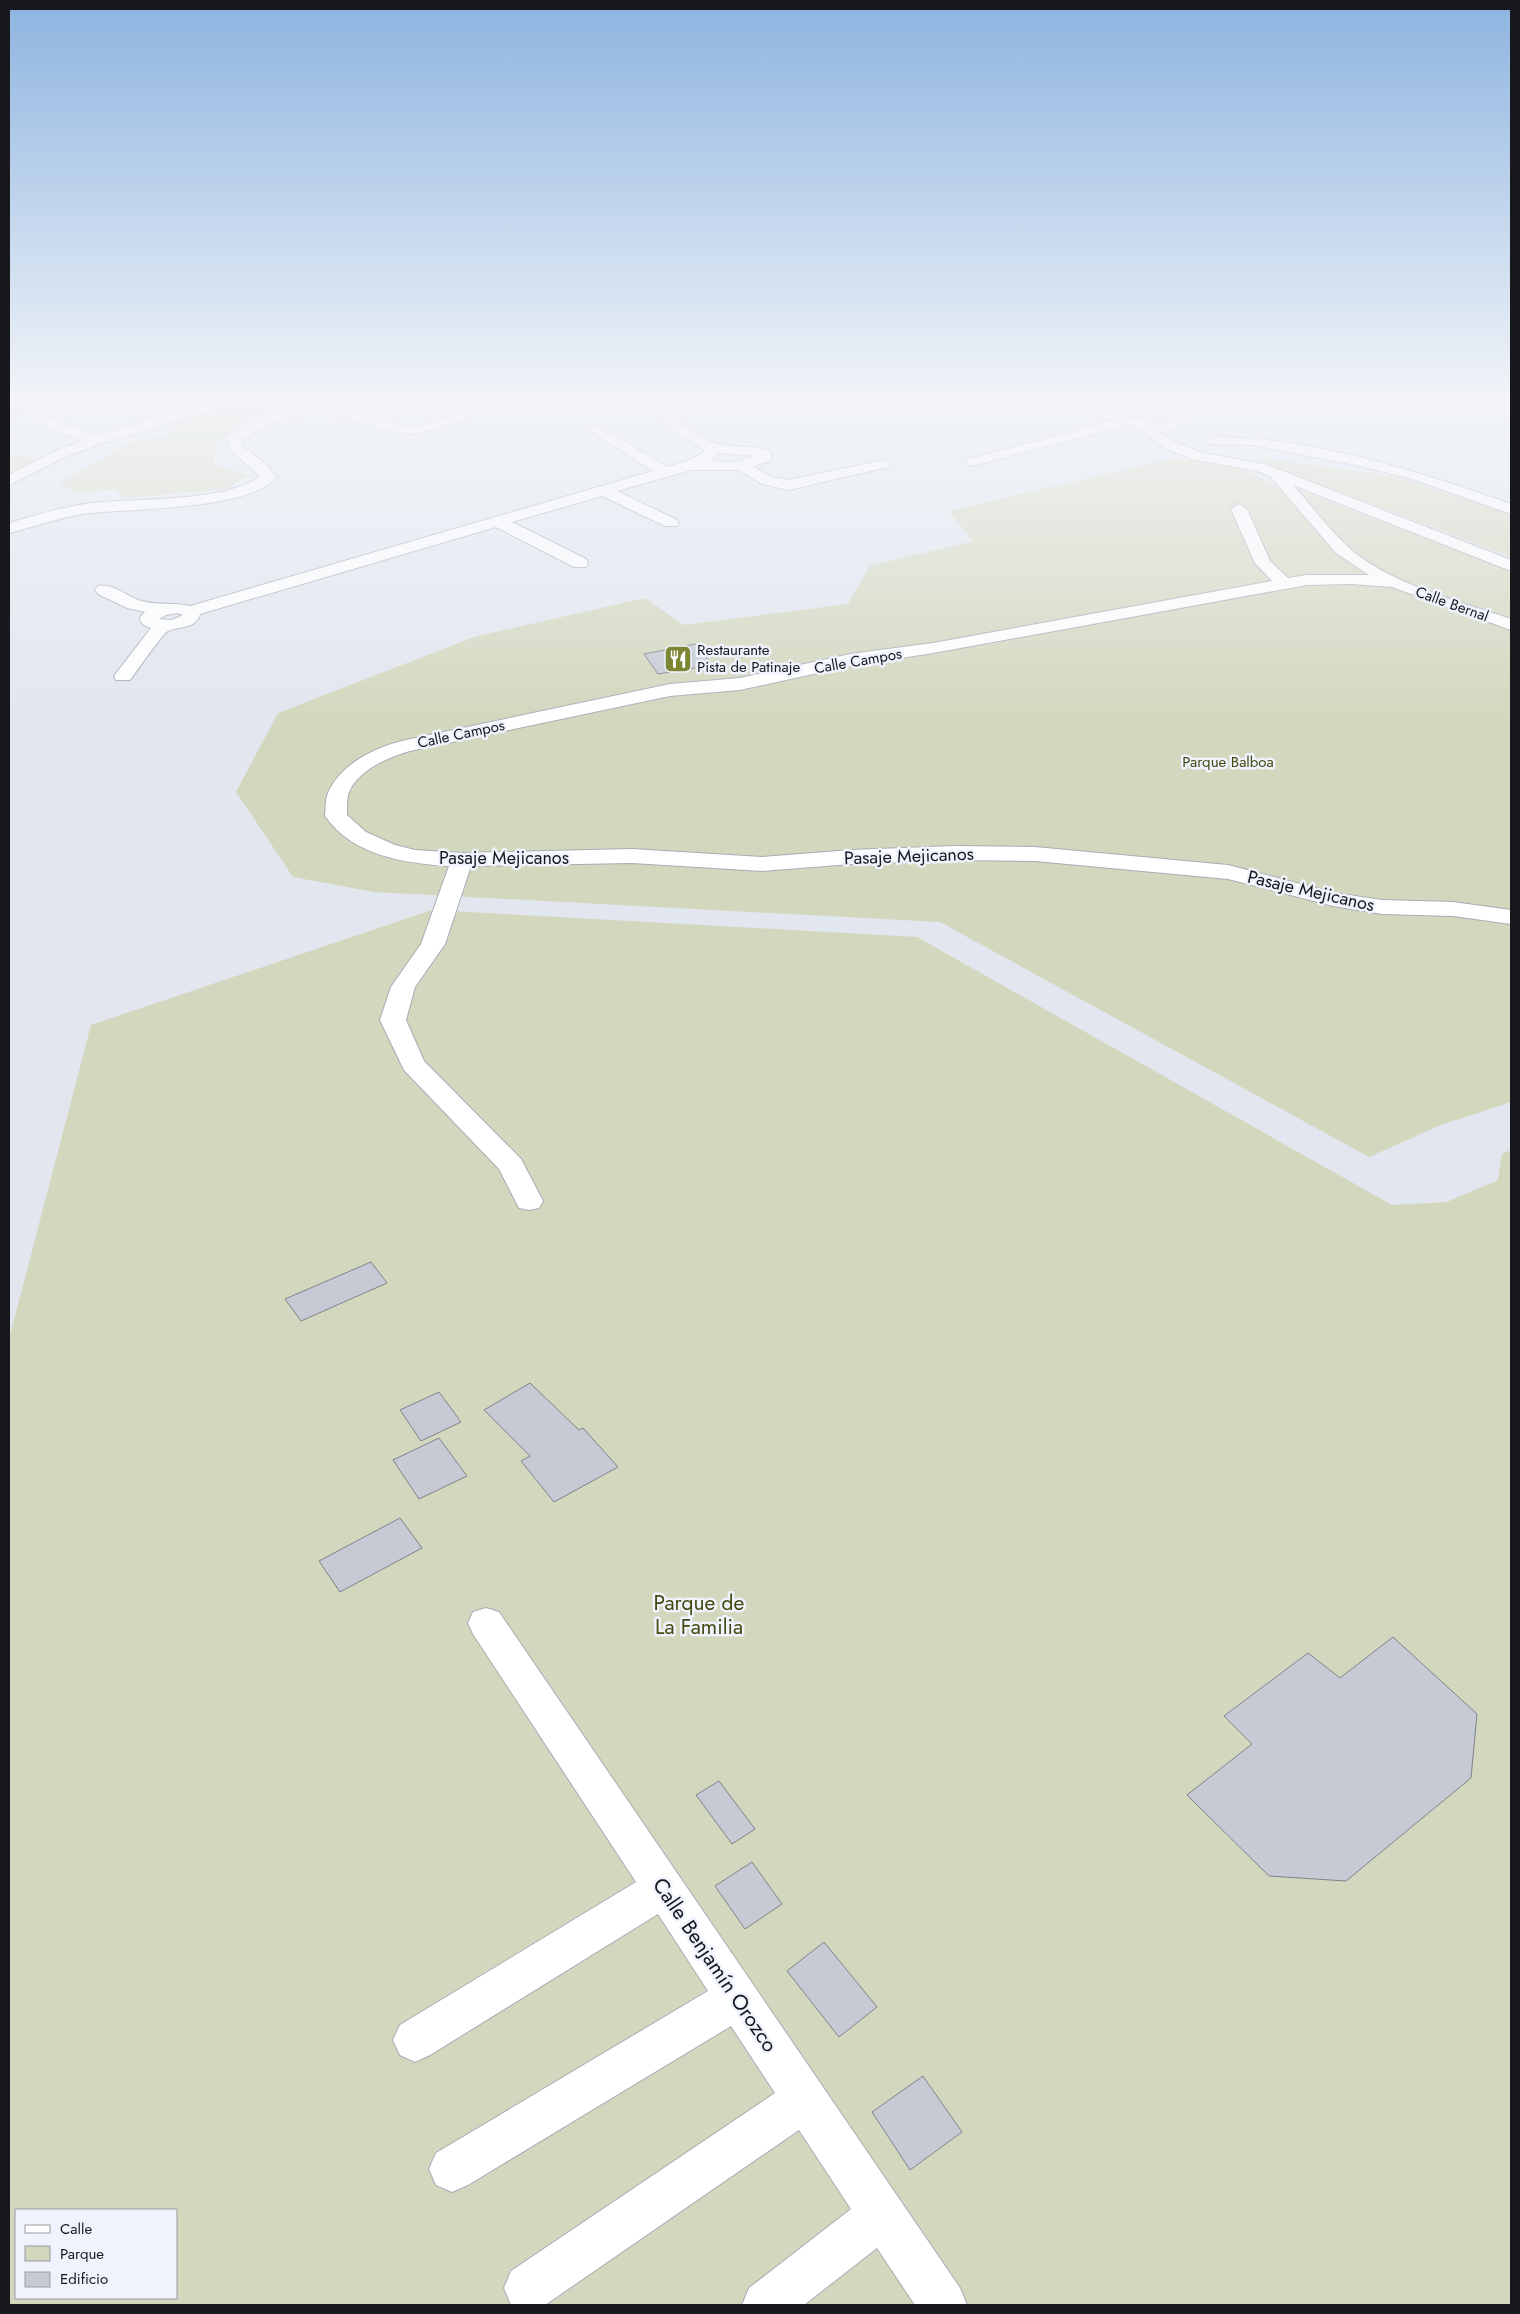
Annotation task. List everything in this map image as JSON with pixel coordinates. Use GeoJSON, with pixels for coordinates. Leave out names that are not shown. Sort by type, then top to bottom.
{"type":"FeatureCollection","features":[{"type":"Feature","properties":{"kind":"street"},"geometry":{"type":"LineString","coordinates":[[9,528],[89,508]]}},
{"type":"Feature","properties":{"kind":"street"},"geometry":{"type":"LineString","coordinates":[[104,590],[162,618],[182,623],[192,615],[190,611],[540,508]]}},
{"type":"Feature","properties":{"kind":"street"},"geometry":{"type":"LineString","coordinates":[[640,508],[671,523]]}},
{"type":"Feature","properties":{"kind":"street"},"geometry":{"type":"LineString","coordinates":[[1306,508],[1342,550],[1394,582]]}},
{"type":"Feature","properties":{"kind":"street"},"geometry":{"type":"LineString","coordinates":[[1363,508],[1511,566]]}},
{"type":"Feature","properties":{"kind":"street"},"geometry":{"type":"LineString","coordinates":[[1239,509],[1263,563],[1284,584]]}},
{"type":"Feature","properties":{"kind":"street"},"geometry":{"type":"LineString","coordinates":[[498,520],[580,563]]}},
{"type":"Feature","properties":{"kind":"street"},"geometry":{"type":"LineString","coordinates":[[1307,580],[1335,565],[1341,559],[1342,550]]}},
{"type":"Feature","properties":{"kind":"street"},"geometry":{"type":"LineString","coordinates":[[1307,580],[1366,579],[1394,582]]}},
{"type":"Feature","properties":{"kind":"street","name":"Calle Campos"},"geometry":{"type":"LineString","coordinates":[[339,793],[362,766],[384,752],[406,746],[670,690],[740,684],[850,660],[942,646],[1307,580]]}},
{"type":"Feature","properties":{"kind":"street","name":"Calle Bernal"},"geometry":{"type":"LineString","coordinates":[[1394,582],[1511,625]]}},
{"type":"Feature","properties":{"kind":"street"},"geometry":{"type":"LineString","coordinates":[[123,676],[162,618]]}},
{"type":"Feature","properties":{"kind":"street","name":"Pasaje Mejicanos"},"geometry":{"type":"LineString","coordinates":[[339,793],[336,816],[358,837],[387,850],[415,857],[462,860],[632,856],[762,864],[879,856],[1035,854],[1228,872],[1284,884],[1333,899],[1382,907],[1453,909],[1511,917]]}},
{"type":"Feature","properties":{"kind":"street"},"geometry":{"type":"LineString","coordinates":[[462,860],[434,944],[403,987],[393,1020],[413,1064],[511,1165],[529,1201]]}},
{"type":"Feature","properties":{"kind":"street","name":"Calle Benjamín Orozco"},"geometry":{"type":"LineString","coordinates":[[486,1624],[944,2305]]}},
{"type":"Feature","properties":{"kind":"street"},"geometry":{"type":"LineString","coordinates":[[415,2040],[663,1888]]}},
{"type":"Feature","properties":{"kind":"street"},"geometry":{"type":"LineString","coordinates":[[452,2169],[737,1998]]}},
{"type":"Feature","properties":{"kind":"street"},"geometry":{"type":"LineString","coordinates":[[528,2288],[804,2099]]}},
{"type":"Feature","properties":{"kind":"street"},"geometry":{"type":"LineString","coordinates":[[766,2305],[882,2214]]}},
{"type":"Feature","properties":{"kind":"green space","name":"Parque Balboa"},"geometry":{"type":"Polygon","coordinates":[[[962,508],[1347,508],[1511,571],[1511,1102],[1441,1125],[1369,1157],[940,922],[374,892],[293,877],[236,792],[278,713],[474,637],[645,598],[684,625],[848,604],[870,566],[973,541],[949,511],[962,508]]]}},
{"type":"Feature","properties":{"kind":"green space"},"geometry":{"type":"Polygon","coordinates":[[[1382,508],[1492,508],[1511,514],[1511,557],[1382,508]]]}},
{"type":"Feature","properties":{"kind":"green space","name":"Parque de La Familia"},"geometry":{"type":"Polygon","coordinates":[[[432,910],[917,937],[1392,1205],[1447,1202],[1498,1180],[1502,1154],[1511,1150],[1511,2305],[9,2305],[9,1339],[91,1025],[432,910]]]}},
{"type":"Feature","properties":{"kind":"building","name":"Restaurante Pista de Patinaje"},"geometry":{"type":"Polygon","coordinates":[[[696,644],[712,665],[658,674],[644,654],[696,644]]]}},
{"type":"Feature","properties":{"kind":"building"},"geometry":{"type":"Polygon","coordinates":[[[371,1262],[387,1283],[301,1321],[285,1299],[371,1262]]]}},
{"type":"Feature","properties":{"kind":"building"},"geometry":{"type":"Polygon","coordinates":[[[530,1383],[579,1430],[583,1428],[618,1467],[554,1502],[521,1461],[530,1456],[484,1410],[530,1383]]]}},
{"type":"Feature","properties":{"kind":"building"},"geometry":{"type":"Polygon","coordinates":[[[439,1392],[461,1422],[421,1441],[400,1410],[439,1392]]]}},
{"type":"Feature","properties":{"kind":"building"},"geometry":{"type":"Polygon","coordinates":[[[439,1438],[467,1476],[419,1499],[393,1460],[439,1438]]]}},
{"type":"Feature","properties":{"kind":"building"},"geometry":{"type":"Polygon","coordinates":[[[400,1518],[422,1548],[340,1592],[319,1561],[400,1518]]]}},
{"type":"Feature","properties":{"kind":"building"},"geometry":{"type":"Polygon","coordinates":[[[1393,1637],[1477,1714],[1471,1778],[1346,1881],[1269,1876],[1187,1795],[1252,1744],[1224,1716],[1308,1653],[1340,1678],[1393,1637]]]}},
{"type":"Feature","properties":{"kind":"building"},"geometry":{"type":"Polygon","coordinates":[[[719,1781],[755,1829],[732,1844],[696,1795],[719,1781]]]}},
{"type":"Feature","properties":{"kind":"building"},"geometry":{"type":"Polygon","coordinates":[[[752,1862],[782,1904],[745,1929],[715,1886],[752,1862]]]}},
{"type":"Feature","properties":{"kind":"building"},"geometry":{"type":"Polygon","coordinates":[[[824,1942],[877,2007],[839,2037],[787,1971],[824,1942]]]}},
{"type":"Feature","properties":{"kind":"building"},"geometry":{"type":"Polygon","coordinates":[[[923,2076],[962,2132],[910,2170],[872,2112],[923,2076]]]}},
{"type":"Feature","properties":{"kind":"place","name":"Restaurante Pista de Patinaje"},"geometry":{"type":"Point","coordinates":[678,659]}}]}
